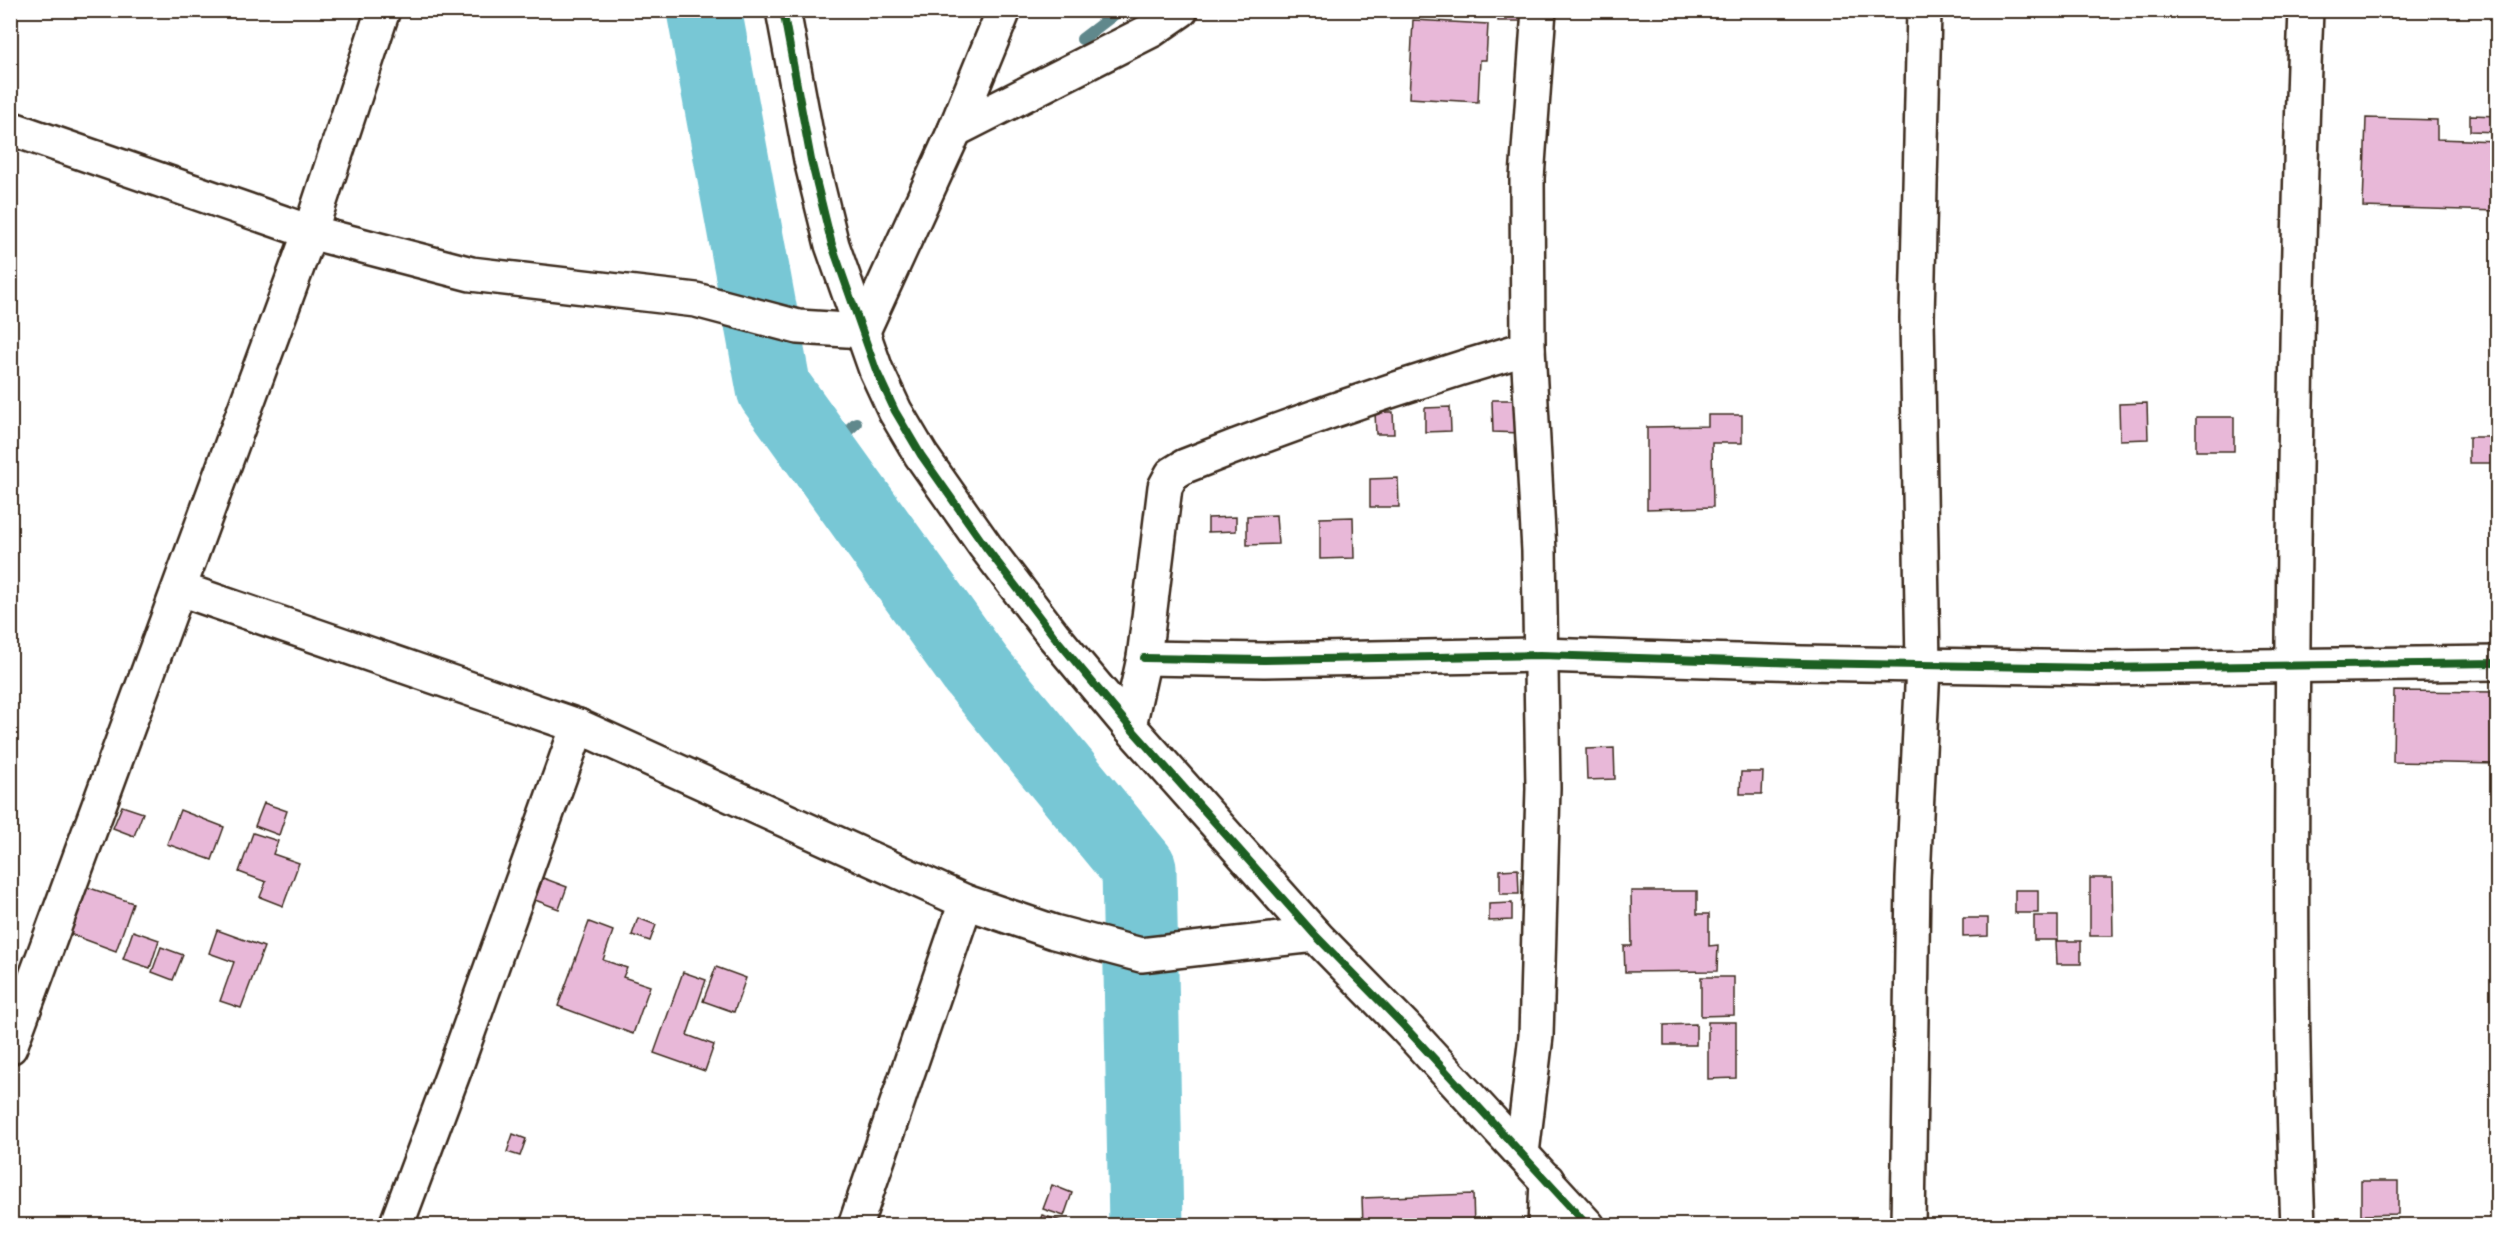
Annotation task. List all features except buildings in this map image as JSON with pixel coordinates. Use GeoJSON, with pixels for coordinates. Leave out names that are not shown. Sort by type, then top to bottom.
{"type":"FeatureCollection","features":[{"type":"Feature","properties":{"kind":"street"},"geometry":{"type":"LineString","coordinates":[[10,1047],[310,232],[384,10]]}},
{"type":"Feature","properties":{"kind":"street"},"geometry":{"type":"LineString","coordinates":[[783,10],[811,160],[832,244],[895,411],[921,455],[999,564],[1129,726],[1315,935],[1588,1226]]}},
{"type":"Feature","properties":{"kind":"street"},"geometry":{"type":"LineString","coordinates":[[863,331],[955,130],[1004,10]]}},
{"type":"Feature","properties":{"kind":"street"},"geometry":{"type":"LineString","coordinates":[[955,130],[1152,30],[1181,10]]}},
{"type":"Feature","properties":{"kind":"street"},"geometry":{"type":"LineString","coordinates":[[1522,1154],[1536,1035],[1543,788],[1539,551],[1528,348],[1527,178],[1539,10]]}},
{"type":"Feature","properties":{"kind":"street"},"geometry":{"type":"LineString","coordinates":[[1908,1226],[1913,879],[1923,666],[1917,318],[1923,10]]}},
{"type":"Feature","properties":{"kind":"street"},"geometry":{"type":"LineString","coordinates":[[2298,1226],[2292,932],[2293,664],[2298,232],[2306,10]]}},
{"type":"Feature","properties":{"kind":"street"},"geometry":{"type":"LineString","coordinates":[[10,128],[310,232],[471,274],[696,300],[798,327],[863,331]]}},
{"type":"Feature","properties":{"kind":"street"},"geometry":{"type":"LineString","coordinates":[[1129,726],[1144,658],[1166,487],[1172,474],[1185,465],[1290,424],[1404,384],[1528,348]]}},
{"type":"Feature","properties":{"kind":"street"},"geometry":{"type":"LineString","coordinates":[[180,589],[578,726],[966,902],[1054,932],[1141,955],[1315,935]]}},
{"type":"Feature","properties":{"kind":"street"},"geometry":{"type":"LineString","coordinates":[[1144,658],[1264,660],[1540,655],[1923,666],[2100,668],[2498,663]]}},
{"type":"Feature","properties":{"kind":"street"},"geometry":{"type":"LineString","coordinates":[[396,1226],[578,726]]}},
{"type":"Feature","properties":{"kind":"street"},"geometry":{"type":"LineString","coordinates":[[855,1226],[966,902]]}},
{"type":"Feature","properties":{"kind":"street"},"geometry":{"type":"LineString","coordinates":[[1545,1226],[1547,1180]]}},
{"type":"Feature","properties":{"kind":"waterway"},"geometry":{"type":"LineString","coordinates":[[704,10],[774,389],[976,670],[1139,868],[1146,1226]]}},
{"type":"Feature","properties":{"kind":"waterway"},"geometry":{"type":"LineString","coordinates":[[1082,39],[1120,10]]}},
{"type":"Feature","properties":{"kind":"waterway"},"geometry":{"type":"LineString","coordinates":[[820,456],[856,423]]}},
{"type":"Feature","properties":{"kind":"cycle path"},"geometry":{"type":"LineString","coordinates":[[783,10],[811,160],[832,245],[876,370],[895,411],[921,455],[985,546],[1053,635],[1129,726],[1315,935],[1404,1026],[1588,1226]]}},
{"type":"Feature","properties":{"kind":"cycle path"},"geometry":{"type":"LineString","coordinates":[[1144,658],[1264,660],[1540,655],[1801,663],[2100,668],[2498,663]]}}]}
